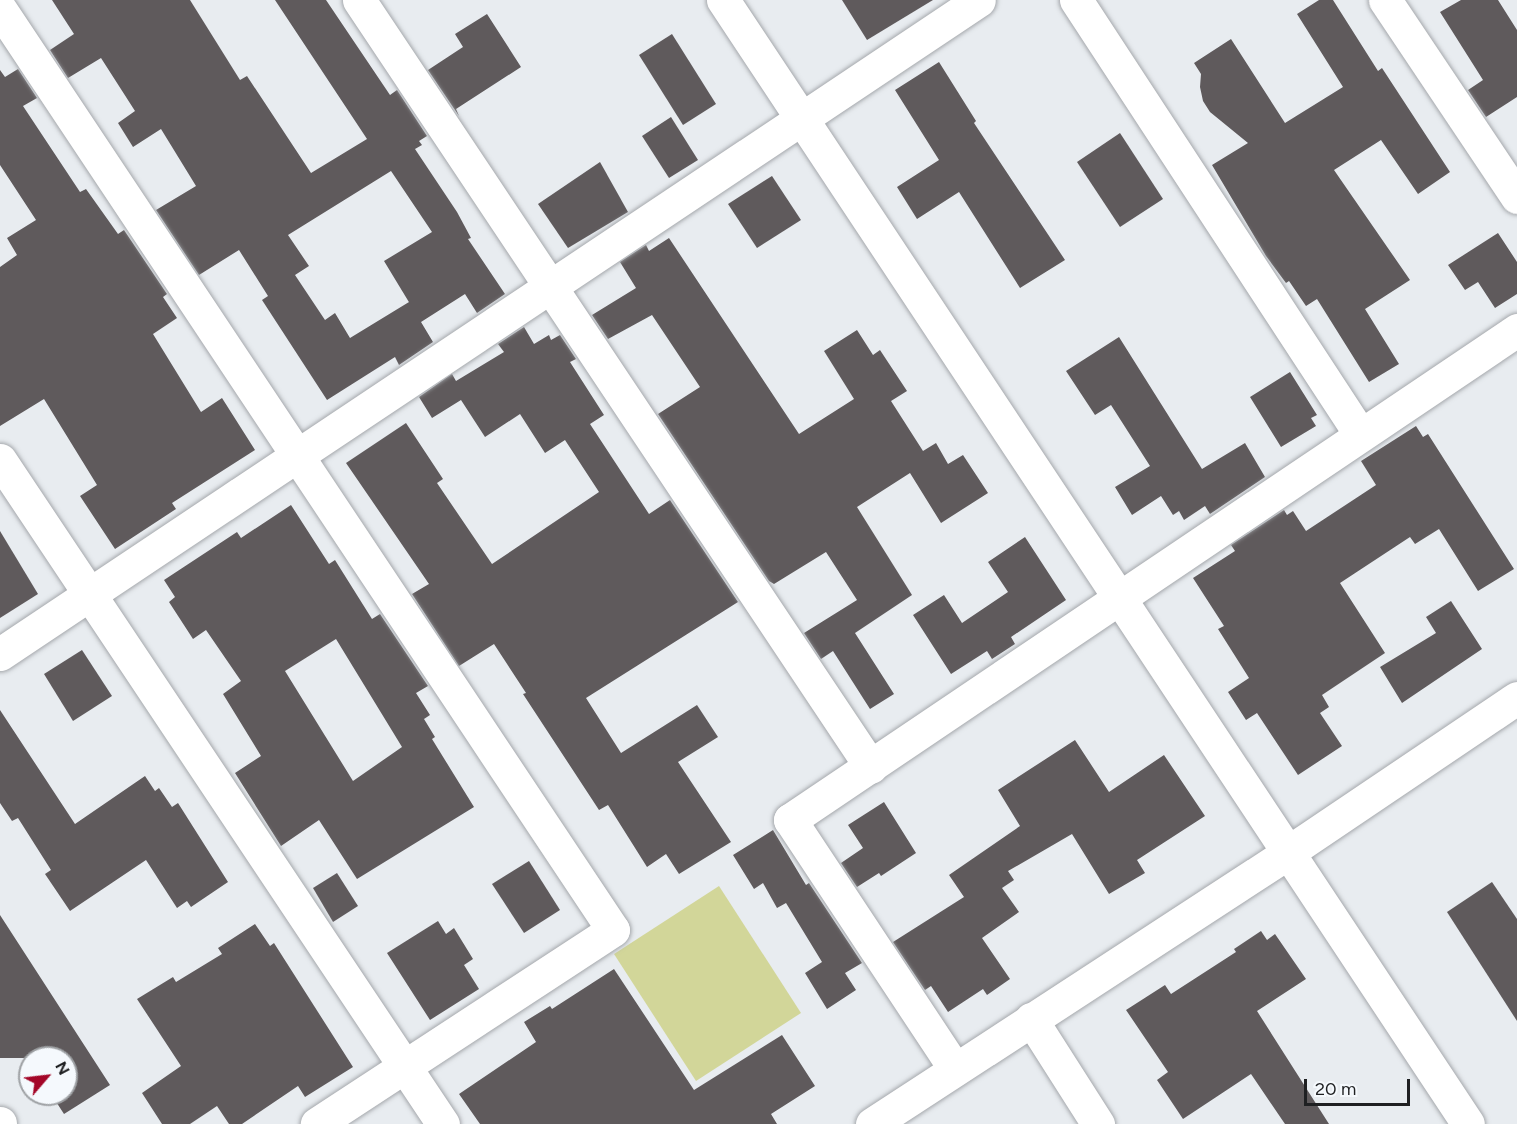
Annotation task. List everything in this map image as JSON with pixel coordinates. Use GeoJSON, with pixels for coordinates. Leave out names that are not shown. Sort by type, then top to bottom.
{"type":"FeatureCollection","features":[{"type":"Feature","properties":{"kind":"street"},"geometry":{"type":"LineString","coordinates":[[359,0],[871,767]]}},
{"type":"Feature","properties":{"kind":"street"},"geometry":{"type":"LineString","coordinates":[[723,0],[1468,1124]]}},
{"type":"Feature","properties":{"kind":"street"},"geometry":{"type":"LineString","coordinates":[[0,654],[979,0]]}},
{"type":"Feature","properties":{"kind":"street"},"geometry":{"type":"LineString","coordinates":[[1077,0],[1360,434]]}},
{"type":"Feature","properties":{"kind":"street"},"geometry":{"type":"LineString","coordinates":[[1392,3],[1517,197]]}},
{"type":"Feature","properties":{"kind":"street"},"geometry":{"type":"LineString","coordinates":[[0,9],[613,930],[317,1124]]}},
{"type":"Feature","properties":{"kind":"street"},"geometry":{"type":"LineString","coordinates":[[955,1069],[790,820],[1517,330]]}},
{"type":"Feature","properties":{"kind":"street"},"geometry":{"type":"LineString","coordinates":[[0,460],[443,1124]]}},
{"type":"Feature","properties":{"kind":"street"},"geometry":{"type":"LineString","coordinates":[[872,1124],[1287,853],[1517,698]]}},
{"type":"Feature","properties":{"kind":"street"},"geometry":{"type":"LineString","coordinates":[[1031,1019],[1098,1124]]}},
{"type":"Feature","properties":{"kind":"green space"},"geometry":{"type":"Polygon","coordinates":[[[719,886],[801,1013],[696,1081],[614,954],[719,886]]]}},
{"type":"Feature","properties":{"kind":"building"},"geometry":{"type":"Polygon","coordinates":[[[52,0],[190,0],[240,80],[247,76],[311,173],[367,139],[275,0],[326,0],[390,95],[397,90],[427,136],[419,141],[422,145],[415,149],[457,212],[471,238],[468,239],[505,294],[477,313],[465,294],[421,322],[433,342],[399,365],[395,357],[327,400],[262,300],[268,296],[239,250],[199,275],[156,210],[196,186],[161,129],[133,147],[118,123],[135,111],[101,58],[68,78],[50,50],[74,34],[52,0]],[[391,171],[288,235],[309,266],[295,275],[325,320],[335,313],[350,338],[409,302],[384,261],[432,232],[391,171]]]}},
{"type":"Feature","properties":{"kind":"building"},"geometry":{"type":"Polygon","coordinates":[[[842,0],[933,0],[867,40],[842,0]]]}},
{"type":"Feature","properties":{"kind":"building"},"geometry":{"type":"Polygon","coordinates":[[[1319,0],[1333,0],[1378,71],[1382,68],[1450,172],[1418,194],[1381,140],[1334,170],[1410,280],[1365,309],[1399,364],[1369,382],[1317,299],[1306,306],[1289,281],[1286,283],[1266,256],[1212,165],[1248,143],[1210,112],[1203,101],[1200,87],[1201,74],[1194,63],[1231,39],[1285,123],[1343,87],[1297,14],[1319,0]]]}},
{"type":"Feature","properties":{"kind":"building"},"geometry":{"type":"Polygon","coordinates":[[[1461,0],[1498,0],[1517,30],[1517,97],[1486,117],[1468,90],[1483,80],[1440,12],[1461,0]]]}},
{"type":"Feature","properties":{"kind":"building"},"geometry":{"type":"Polygon","coordinates":[[[487,14],[521,67],[456,109],[459,116],[428,70],[463,47],[455,34],[487,14]]]}},
{"type":"Feature","properties":{"kind":"building"},"geometry":{"type":"Polygon","coordinates":[[[672,34],[716,104],[683,125],[639,55],[672,34]]]}},
{"type":"Feature","properties":{"kind":"building"},"geometry":{"type":"Polygon","coordinates":[[[939,62],[976,121],[974,123],[1065,260],[1020,288],[959,192],[917,219],[897,187],[939,160],[895,90],[939,62]]]}},
{"type":"Feature","properties":{"kind":"building"},"geometry":{"type":"Polygon","coordinates":[[[18,69],[37,98],[23,106],[80,192],[86,189],[118,234],[124,230],[167,294],[163,297],[177,318],[153,334],[201,412],[222,398],[255,450],[172,503],[176,509],[115,549],[80,496],[97,485],[44,399],[0,426],[0,267],[17,255],[7,238],[36,220],[0,165],[0,70],[5,77],[18,69]]]}},
{"type":"Feature","properties":{"kind":"building"},"geometry":{"type":"Polygon","coordinates":[[[671,117],[698,160],[669,178],[642,136],[671,117]]]}},
{"type":"Feature","properties":{"kind":"building"},"geometry":{"type":"Polygon","coordinates":[[[1120,133],[1163,199],[1120,227],[1077,162],[1120,133]]]}},
{"type":"Feature","properties":{"kind":"building"},"geometry":{"type":"Polygon","coordinates":[[[600,162],[628,212],[568,248],[538,204],[600,162]]]}},
{"type":"Feature","properties":{"kind":"building"},"geometry":{"type":"Polygon","coordinates":[[[772,176],[801,220],[757,248],[728,204],[772,176]]]}},
{"type":"Feature","properties":{"kind":"building"},"geometry":{"type":"Polygon","coordinates":[[[1498,233],[1517,262],[1517,294],[1495,308],[1478,282],[1465,290],[1448,265],[1498,233]]]}},
{"type":"Feature","properties":{"kind":"building"},"geometry":{"type":"Polygon","coordinates":[[[669,238],[799,434],[854,399],[824,351],[857,330],[873,355],[880,350],[907,391],[891,401],[923,451],[936,443],[948,464],[963,455],[988,493],[941,523],[910,473],[857,507],[912,595],[855,633],[894,694],[870,709],[833,651],[821,659],[804,633],[857,600],[826,552],[774,584],[769,581],[658,414],[700,387],[652,315],[608,339],[592,315],[636,288],[620,262],[646,245],[649,251],[669,238]]]}},
{"type":"Feature","properties":{"kind":"building"},"geometry":{"type":"Polygon","coordinates":[[[524,327],[534,344],[549,335],[551,340],[560,335],[576,359],[570,362],[604,415],[590,424],[649,514],[670,500],[738,602],[586,698],[621,753],[697,705],[718,737],[678,762],[731,842],[679,874],[666,854],[647,867],[608,805],[599,810],[523,694],[526,693],[494,644],[459,666],[412,594],[429,584],[346,463],[406,423],[443,479],[437,483],[492,564],[599,492],[565,440],[545,453],[520,414],[485,437],[461,400],[432,418],[419,397],[452,374],[456,381],[504,352],[498,344],[524,327]]]}},
{"type":"Feature","properties":{"kind":"building"},"geometry":{"type":"Polygon","coordinates":[[[1119,337],[1202,469],[1245,443],[1265,477],[1210,514],[1205,506],[1184,520],[1179,511],[1173,515],[1161,496],[1132,515],[1115,487],[1150,466],[1111,405],[1095,415],[1066,371],[1119,337]]]}},
{"type":"Feature","properties":{"kind":"building"},"geometry":{"type":"Polygon","coordinates":[[[1290,372],[1317,415],[1311,418],[1316,426],[1281,447],[1250,397],[1290,372]]]}},
{"type":"Feature","properties":{"kind":"building"},"geometry":{"type":"Polygon","coordinates":[[[1416,426],[1423,437],[1428,434],[1514,569],[1478,591],[1439,529],[1415,544],[1410,537],[1340,583],[1385,653],[1322,695],[1329,707],[1320,713],[1342,746],[1298,775],[1257,713],[1246,720],[1228,692],[1249,678],[1218,629],[1224,626],[1193,578],[1235,551],[1231,545],[1284,510],[1287,515],[1293,511],[1306,531],[1376,485],[1361,461],[1416,426]]]}},
{"type":"Feature","properties":{"kind":"building"},"geometry":{"type":"Polygon","coordinates":[[[291,505],[329,564],[335,560],[372,619],[380,614],[428,686],[416,693],[430,715],[424,719],[435,737],[432,739],[474,807],[357,879],[319,820],[281,846],[235,773],[261,756],[223,694],[241,681],[206,630],[193,639],[169,602],[175,597],[164,580],[237,532],[241,538],[291,505]],[[336,639],[285,671],[353,781],[402,747],[336,639]]]}},
{"type":"Feature","properties":{"kind":"building"},"geometry":{"type":"Polygon","coordinates":[[[0,531],[38,594],[0,618],[0,531]]]}},
{"type":"Feature","properties":{"kind":"building"},"geometry":{"type":"Polygon","coordinates":[[[1025,537],[1066,600],[1011,637],[1015,644],[992,659],[987,651],[951,674],[913,615],[944,595],[962,623],[1008,592],[988,562],[1025,537]]]}},
{"type":"Feature","properties":{"kind":"building"},"geometry":{"type":"Polygon","coordinates":[[[1451,601],[1482,649],[1402,703],[1380,667],[1436,633],[1426,617],[1451,601]]]}},
{"type":"Feature","properties":{"kind":"building"},"geometry":{"type":"Polygon","coordinates":[[[82,650],[112,696],[73,721],[44,674],[82,650]]]}},
{"type":"Feature","properties":{"kind":"building"},"geometry":{"type":"Polygon","coordinates":[[[0,710],[75,824],[145,776],[155,791],[159,788],[172,807],[178,803],[228,882],[191,907],[187,901],[177,908],[146,860],[70,911],[45,874],[51,870],[18,818],[12,821],[0,803],[0,710]]]}},
{"type":"Feature","properties":{"kind":"building"},"geometry":{"type":"Polygon","coordinates":[[[1075,740],[1109,792],[1164,755],[1205,816],[1137,860],[1145,873],[1109,894],[1072,834],[1008,871],[1014,880],[1002,888],[1019,912],[982,938],[1010,979],[987,995],[983,989],[948,1012],[931,986],[925,990],[893,942],[964,897],[949,875],[1020,826],[998,790],[1075,740]]]}},
{"type":"Feature","properties":{"kind":"building"},"geometry":{"type":"Polygon","coordinates":[[[884,802],[916,853],[881,876],[879,873],[857,887],[841,863],[863,848],[848,825],[884,802]]]}},
{"type":"Feature","properties":{"kind":"building"},"geometry":{"type":"Polygon","coordinates":[[[773,830],[806,885],[809,883],[862,963],[845,973],[856,990],[827,1009],[805,973],[822,962],[786,903],[777,908],[763,883],[754,889],[733,855],[773,830]]]}},
{"type":"Feature","properties":{"kind":"building"},"geometry":{"type":"Polygon","coordinates":[[[529,861],[560,910],[524,933],[492,884],[529,861]]]}},
{"type":"Feature","properties":{"kind":"building"},"geometry":{"type":"Polygon","coordinates":[[[337,873],[358,906],[333,922],[313,888],[337,873]]]}},
{"type":"Feature","properties":{"kind":"building"},"geometry":{"type":"Polygon","coordinates":[[[1492,882],[1517,919],[1517,1021],[1447,912],[1492,882]]]}},
{"type":"Feature","properties":{"kind":"building"},"geometry":{"type":"Polygon","coordinates":[[[0,915],[110,1085],[78,1105],[78,1046],[18,1046],[18,1058],[0,1058],[0,915]]]}},
{"type":"Feature","properties":{"kind":"building"},"geometry":{"type":"Polygon","coordinates":[[[438,921],[446,934],[454,928],[473,959],[464,965],[479,989],[430,1020],[387,953],[438,921]]]}},
{"type":"Feature","properties":{"kind":"building"},"geometry":{"type":"Polygon","coordinates":[[[255,924],[270,946],[274,943],[353,1067],[305,1097],[298,1086],[242,1124],[229,1124],[217,1106],[190,1124],[162,1124],[142,1093],[181,1066],[137,999],[173,977],[176,982],[222,954],[218,948],[255,924]]]}},
{"type":"Feature","properties":{"kind":"building"},"geometry":{"type":"Polygon","coordinates":[[[1261,931],[1267,940],[1275,934],[1306,979],[1257,1011],[1329,1124],[1285,1124],[1251,1074],[1183,1119],[1157,1080],[1168,1072],[1126,1010],[1165,985],[1171,994],[1236,952],[1234,949],[1261,931]]]}},
{"type":"Feature","properties":{"kind":"building"},"geometry":{"type":"Polygon","coordinates":[[[614,969],[694,1090],[782,1035],[815,1086],[771,1114],[777,1124],[480,1124],[459,1094],[536,1042],[524,1022],[550,1006],[552,1009],[614,969]]]}},
{"type":"Feature","properties":{"kind":"building"},"geometry":{"type":"Polygon","coordinates":[[[59,1106],[77,1106],[64,1114],[59,1106]]]}}]}
